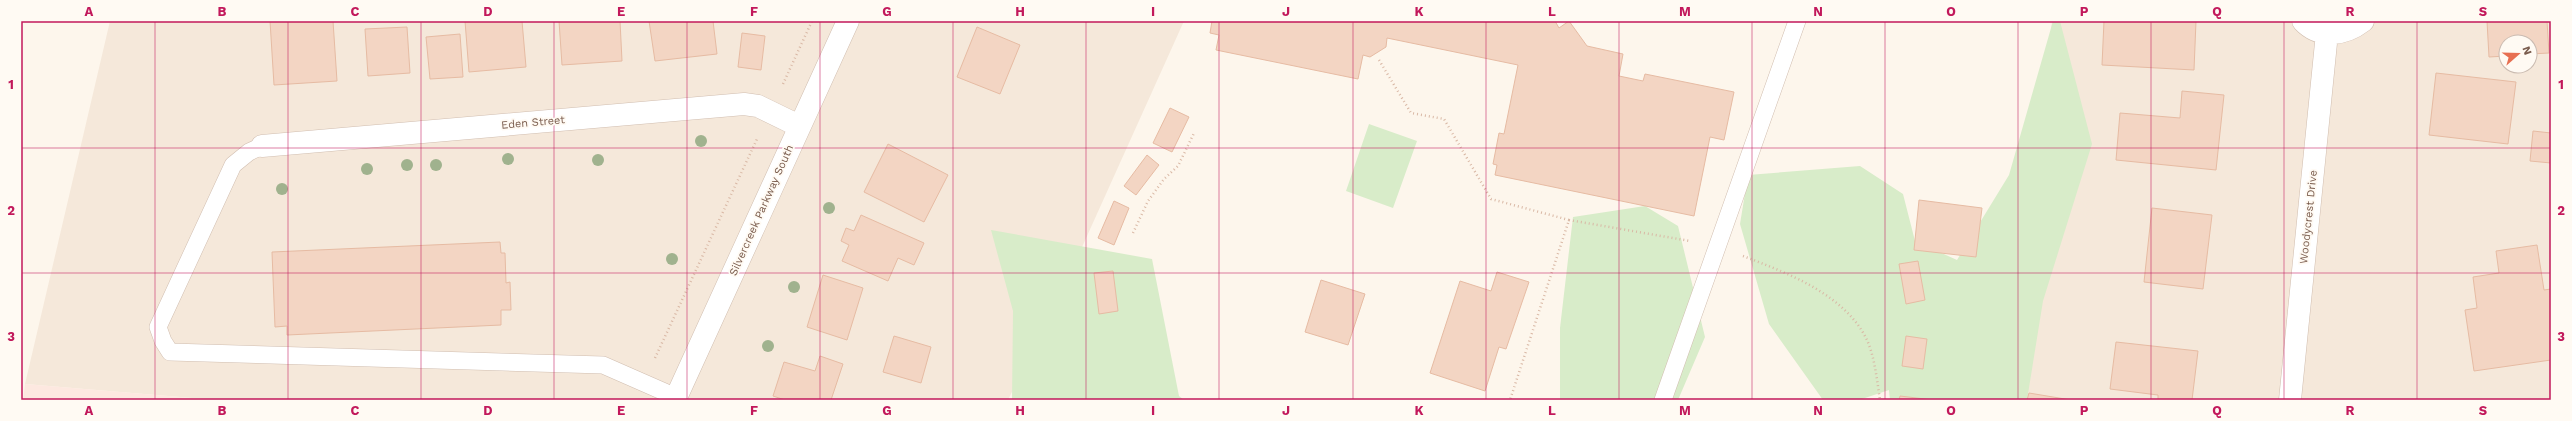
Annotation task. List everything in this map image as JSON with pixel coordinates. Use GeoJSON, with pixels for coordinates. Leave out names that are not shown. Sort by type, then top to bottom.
{"type":"FeatureCollection","features":[{"type":"Feature","properties":{"kind":"street","name":"Silvercreek Parkway South"},"geometry":{"type":"LineString","coordinates":[[675,398],[848,21]]}},
{"type":"Feature","properties":{"kind":"street"},"geometry":{"type":"LineString","coordinates":[[2303,21],[2319,32],[2327,33],[2342,33],[2363,21]]}},
{"type":"Feature","properties":{"kind":"street","name":"Woodycrest Drive"},"geometry":{"type":"LineString","coordinates":[[2290,400],[2327,33]]}},
{"type":"Feature","properties":{"kind":"street","name":"Eden Street"},"geometry":{"type":"LineString","coordinates":[[262,146],[744,104],[758,106],[799,126]]}},
{"type":"Feature","properties":{"kind":"lane"},"geometry":{"type":"LineString","coordinates":[[1663,400],[1797,21]]}},
{"type":"Feature","properties":{"kind":"lane"},"geometry":{"type":"LineString","coordinates":[[262,146],[249,152],[233,165],[158,327],[163,341],[170,352],[603,365],[644,382],[675,398]]}},
{"type":"Feature","properties":{"kind":"path"},"geometry":{"type":"LineString","coordinates":[[644,382],[812,21]]}},
{"type":"Feature","properties":{"kind":"path"},"geometry":{"type":"LineString","coordinates":[[1379,60],[1412,112],[1444,119],[1491,199],[1569,220],[1717,246],[1807,283],[1841,308],[1859,325],[1868,341],[1880,400]]}},
{"type":"Feature","properties":{"kind":"path"},"geometry":{"type":"LineString","coordinates":[[1133,233],[1148,201],[1164,179],[1178,166],[1194,133]]}},
{"type":"Feature","properties":{"kind":"path"},"geometry":{"type":"LineString","coordinates":[[1510,400],[1569,220]]}},
{"type":"Feature","properties":{"kind":"shaded area"},"geometry":{"type":"Polygon","coordinates":[[[110,21],[1184,21],[1078,256],[1008,400],[216,400],[25,384],[110,21]]]}},
{"type":"Feature","properties":{"kind":"shaded area"},"geometry":{"type":"Polygon","coordinates":[[[2052,21],[2551,21],[2551,400],[2011,400],[2052,21]]]}},
{"type":"Feature","properties":{"kind":"shaded area"},"geometry":{"type":"Polygon","coordinates":[[[25,384],[216,400],[23,400],[25,384]]]}},
{"type":"Feature","properties":{"kind":"green space"},"geometry":{"type":"Polygon","coordinates":[[[2053,21],[2060,21],[2092,144],[2043,301],[2027,400],[1890,400],[1889,390],[1859,400],[1823,400],[1769,324],[1740,224],[1748,175],[1860,166],[1903,194],[1915,241],[1957,260],[2009,175],[2053,21]]]}},
{"type":"Feature","properties":{"kind":"green space"},"geometry":{"type":"Polygon","coordinates":[[[1369,124],[1417,141],[1393,208],[1346,191],[1369,124]]]}},
{"type":"Feature","properties":{"kind":"green space"},"geometry":{"type":"Polygon","coordinates":[[[1645,206],[1678,226],[1705,337],[1678,400],[1560,400],[1560,328],[1573,217],[1645,206]]]}},
{"type":"Feature","properties":{"kind":"green space"},"geometry":{"type":"Polygon","coordinates":[[[991,230],[1152,259],[1179,396],[1184,400],[1012,400],[1013,311],[991,230]]]}},
{"type":"Feature","properties":{"kind":"building"},"geometry":{"type":"Polygon","coordinates":[[[270,21],[333,21],[337,81],[274,85],[270,21]]]}},
{"type":"Feature","properties":{"kind":"building"},"geometry":{"type":"Polygon","coordinates":[[[465,21],[522,21],[526,67],[469,72],[465,21]]]}},
{"type":"Feature","properties":{"kind":"building"},"geometry":{"type":"Polygon","coordinates":[[[559,21],[620,21],[622,61],[562,65],[559,21]]]}},
{"type":"Feature","properties":{"kind":"building"},"geometry":{"type":"Polygon","coordinates":[[[649,21],[713,21],[717,54],[655,61],[649,21]]]}},
{"type":"Feature","properties":{"kind":"building"},"geometry":{"type":"Polygon","coordinates":[[[1212,21],[1555,21],[1559,28],[1569,21],[1587,46],[1623,54],[1619,76],[1643,81],[1645,74],[1734,92],[1724,140],[1710,137],[1694,216],[1495,175],[1497,165],[1493,164],[1499,133],[1504,134],[1518,65],[1387,38],[1386,47],[1370,57],[1363,55],[1358,79],[1216,50],[1219,35],[1210,33],[1212,21]]]}},
{"type":"Feature","properties":{"kind":"building"},"geometry":{"type":"Polygon","coordinates":[[[2104,21],[2196,21],[2194,70],[2102,65],[2104,21]]]}},
{"type":"Feature","properties":{"kind":"building"},"geometry":{"type":"Polygon","coordinates":[[[2487,21],[2547,21],[2549,53],[2538,54],[2538,34],[2498,34],[2498,56],[2489,57],[2487,21]]]}},
{"type":"Feature","properties":{"kind":"building"},"geometry":{"type":"Polygon","coordinates":[[[407,27],[410,73],[368,76],[365,29],[407,27]]]}},
{"type":"Feature","properties":{"kind":"building"},"geometry":{"type":"Polygon","coordinates":[[[977,27],[1020,45],[1000,94],[957,77],[977,27]]]}},
{"type":"Feature","properties":{"kind":"building"},"geometry":{"type":"Polygon","coordinates":[[[742,33],[765,36],[761,70],[738,67],[742,33]]]}},
{"type":"Feature","properties":{"kind":"building"},"geometry":{"type":"Polygon","coordinates":[[[460,34],[463,77],[430,79],[426,37],[460,34]]]}},
{"type":"Feature","properties":{"kind":"building"},"geometry":{"type":"Polygon","coordinates":[[[2436,73],[2516,82],[2508,144],[2429,135],[2436,73]]]}},
{"type":"Feature","properties":{"kind":"building"},"geometry":{"type":"Polygon","coordinates":[[[2182,91],[2224,95],[2216,170],[2116,160],[2120,113],[2180,118],[2182,91]]]}},
{"type":"Feature","properties":{"kind":"building"},"geometry":{"type":"Polygon","coordinates":[[[1170,108],[1189,117],[1172,152],[1153,143],[1170,108]]]}},
{"type":"Feature","properties":{"kind":"building"},"geometry":{"type":"Polygon","coordinates":[[[2533,131],[2551,133],[2551,163],[2530,161],[2533,131]]]}},
{"type":"Feature","properties":{"kind":"building"},"geometry":{"type":"Polygon","coordinates":[[[888,144],[948,175],[924,222],[864,192],[888,144]]]}},
{"type":"Feature","properties":{"kind":"building"},"geometry":{"type":"Polygon","coordinates":[[[1147,155],[1159,165],[1136,195],[1124,186],[1147,155]]]}},
{"type":"Feature","properties":{"kind":"building"},"geometry":{"type":"Polygon","coordinates":[[[1919,200],[1982,208],[1976,257],[1914,250],[1919,200]]]}},
{"type":"Feature","properties":{"kind":"building"},"geometry":{"type":"Polygon","coordinates":[[[1114,201],[1129,208],[1114,245],[1098,238],[1114,201]]]}},
{"type":"Feature","properties":{"kind":"building"},"geometry":{"type":"Polygon","coordinates":[[[2152,208],[2212,215],[2203,289],[2144,282],[2152,208]]]}},
{"type":"Feature","properties":{"kind":"building"},"geometry":{"type":"Polygon","coordinates":[[[861,215],[924,243],[914,265],[898,258],[888,281],[842,261],[849,245],[841,241],[846,228],[854,231],[861,215]]]}},
{"type":"Feature","properties":{"kind":"building"},"geometry":{"type":"Polygon","coordinates":[[[500,242],[501,253],[505,253],[506,283],[510,282],[511,310],[501,310],[501,325],[287,335],[287,326],[275,327],[272,252],[500,242]]]}},
{"type":"Feature","properties":{"kind":"building"},"geometry":{"type":"Polygon","coordinates":[[[2537,245],[2544,290],[2551,289],[2551,360],[2474,371],[2465,310],[2477,308],[2473,277],[2499,273],[2496,251],[2537,245]]]}},
{"type":"Feature","properties":{"kind":"building"},"geometry":{"type":"Polygon","coordinates":[[[1918,261],[1925,300],[1906,304],[1899,264],[1918,261]]]}},
{"type":"Feature","properties":{"kind":"building"},"geometry":{"type":"Polygon","coordinates":[[[1113,271],[1118,311],[1099,314],[1094,273],[1113,271]]]}},
{"type":"Feature","properties":{"kind":"building"},"geometry":{"type":"Polygon","coordinates":[[[1497,272],[1529,282],[1506,349],[1499,347],[1485,391],[1430,373],[1460,281],[1491,291],[1497,272]]]}},
{"type":"Feature","properties":{"kind":"building"},"geometry":{"type":"Polygon","coordinates":[[[823,275],[863,288],[847,340],[807,327],[823,275]]]}},
{"type":"Feature","properties":{"kind":"building"},"geometry":{"type":"Polygon","coordinates":[[[1321,280],[1365,294],[1348,345],[1305,332],[1321,280]]]}},
{"type":"Feature","properties":{"kind":"building"},"geometry":{"type":"Polygon","coordinates":[[[894,336],[931,347],[921,383],[883,372],[894,336]]]}},
{"type":"Feature","properties":{"kind":"building"},"geometry":{"type":"Polygon","coordinates":[[[1906,336],[1927,339],[1923,369],[1902,366],[1906,336]]]}},
{"type":"Feature","properties":{"kind":"building"},"geometry":{"type":"Polygon","coordinates":[[[2116,342],[2198,351],[2192,400],[2158,400],[2158,395],[2110,389],[2116,342]]]}},
{"type":"Feature","properties":{"kind":"building"},"geometry":{"type":"Polygon","coordinates":[[[820,356],[843,364],[831,400],[785,400],[773,396],[784,362],[815,371],[820,356]]]}},
{"type":"Feature","properties":{"kind":"building"},"geometry":{"type":"Polygon","coordinates":[[[2029,393],[2071,400],[2027,400],[2029,393]]]}},
{"type":"Feature","properties":{"kind":"building"},"geometry":{"type":"Polygon","coordinates":[[[1900,396],[1933,400],[1899,400],[1900,396]]]}}]}
